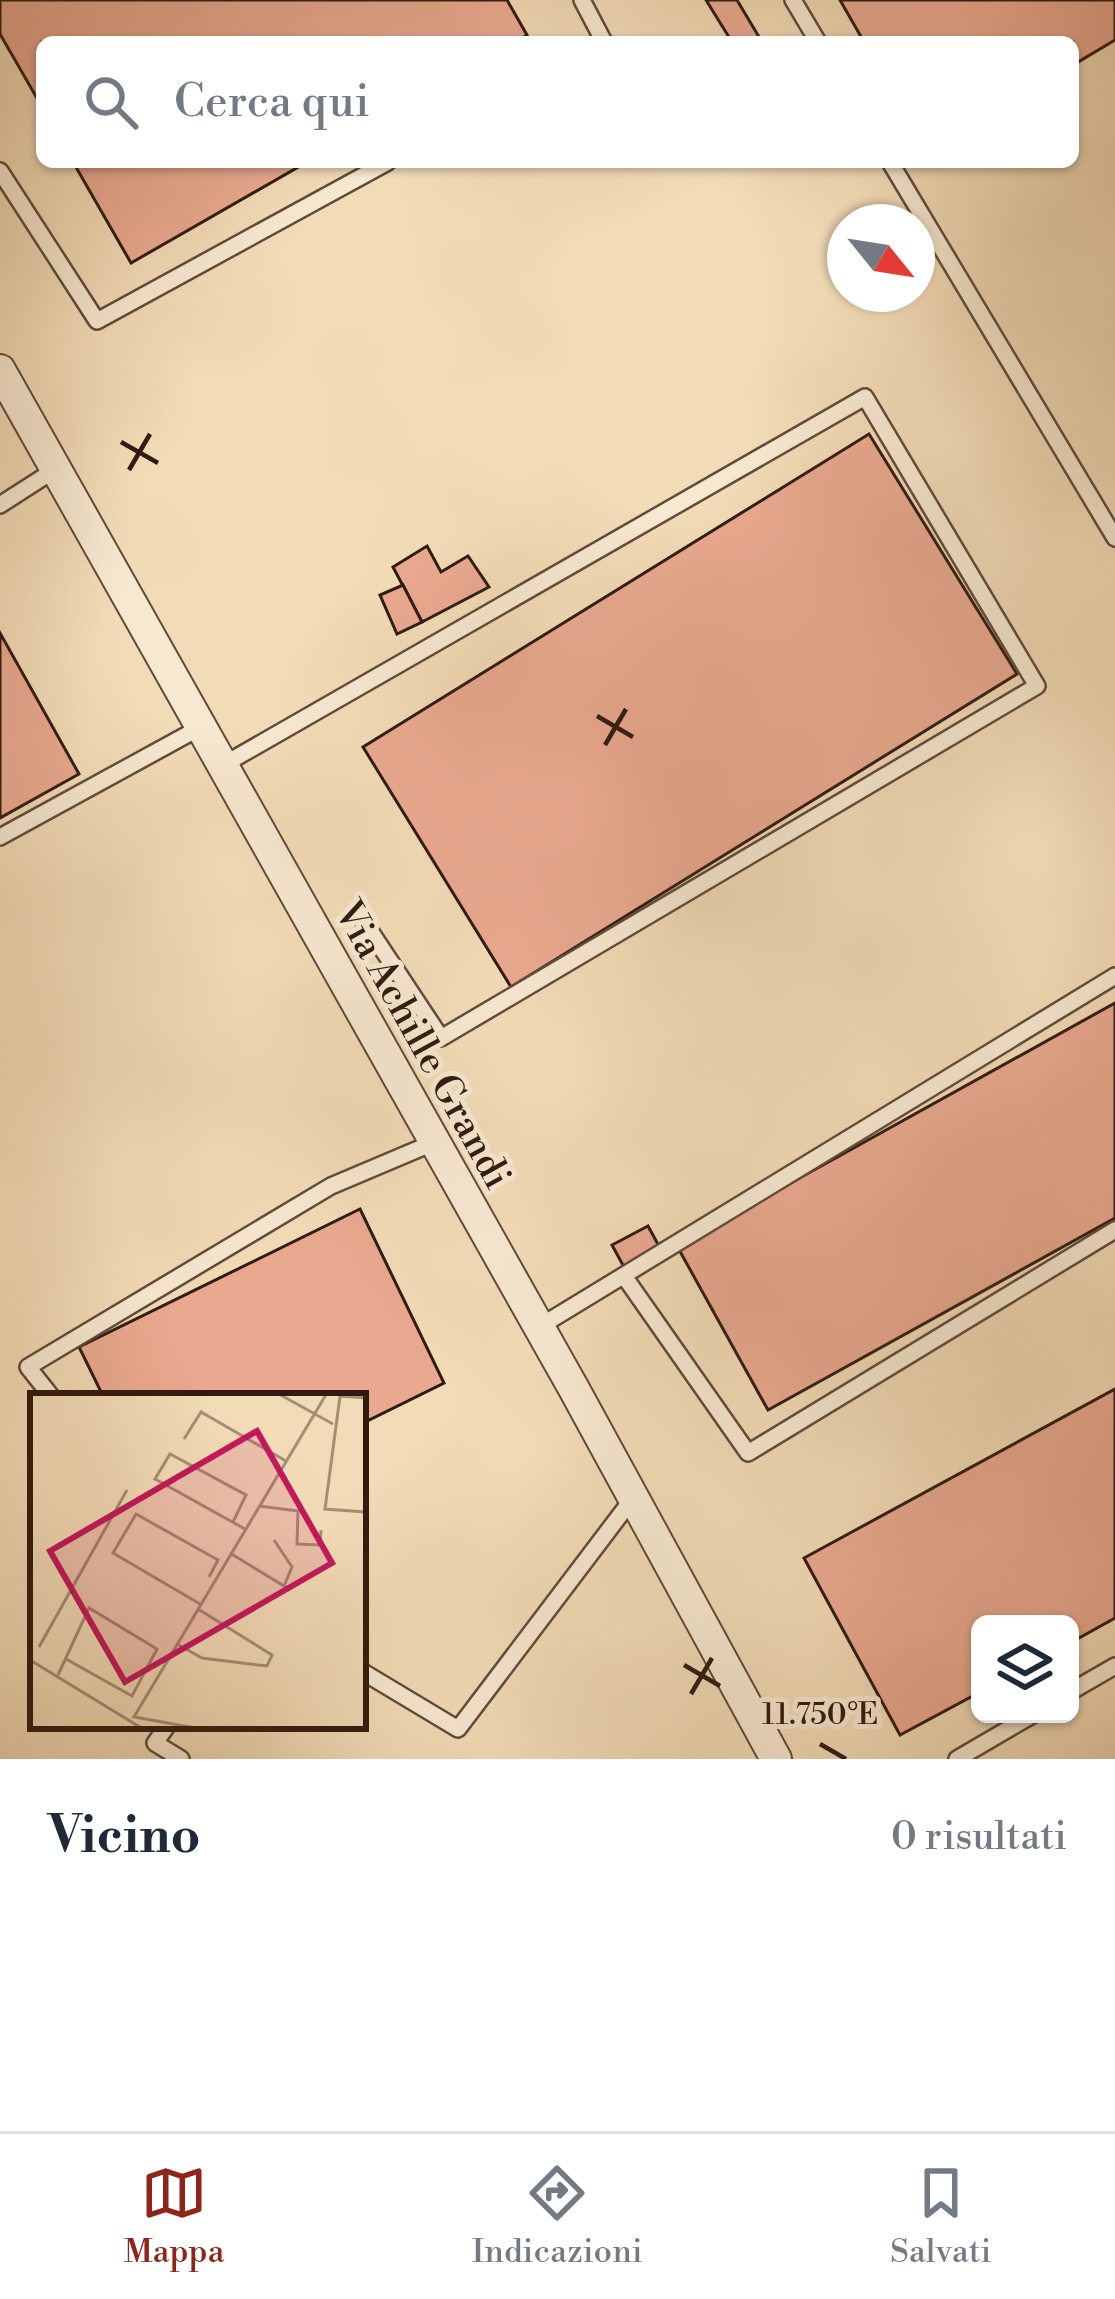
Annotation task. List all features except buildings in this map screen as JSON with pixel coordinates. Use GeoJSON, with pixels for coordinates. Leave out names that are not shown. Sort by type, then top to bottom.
{"type":"FeatureCollection","features":[{"type":"Feature","properties":{"kind":"street","name":"Via Achille Grandi"},"geometry":{"type":"LineString","coordinates":[[0,370],[539,1327],[776,1759]]}},
{"type":"Feature","properties":{"kind":"lane"},"geometry":{"type":"LineString","coordinates":[[582,0],[601,36]]}},
{"type":"Feature","properties":{"kind":"lane"},"geometry":{"type":"LineString","coordinates":[[793,0],[814,36]]}},
{"type":"Feature","properties":{"kind":"lane"},"geometry":{"type":"LineString","coordinates":[[0,171],[97,321],[377,168]]}},
{"type":"Feature","properties":{"kind":"lane"},"geometry":{"type":"LineString","coordinates":[[894,168],[1115,538]]}},
{"type":"Feature","properties":{"kind":"lane"},"geometry":{"type":"LineString","coordinates":[[223,765],[865,397],[1037,686],[441,1038],[361,917]]}},
{"type":"Feature","properties":{"kind":"lane"},"geometry":{"type":"LineString","coordinates":[[0,506],[56,469]]}},
{"type":"Feature","properties":{"kind":"lane"},"geometry":{"type":"LineString","coordinates":[[0,837],[201,727]]}},
{"type":"Feature","properties":{"kind":"lane"},"geometry":{"type":"LineString","coordinates":[[539,1327],[1115,976]]}},
{"type":"Feature","properties":{"kind":"lane"},"geometry":{"type":"LineString","coordinates":[[49,1393],[28,1367],[331,1186],[435,1142]]}},
{"type":"Feature","properties":{"kind":"lane"},"geometry":{"type":"LineString","coordinates":[[624,1276],[748,1453],[1115,1230]]}},
{"type":"Feature","properties":{"kind":"lane"},"geometry":{"type":"LineString","coordinates":[[366,1674],[458,1729],[633,1498]]}},
{"type":"Feature","properties":{"kind":"lane"},"geometry":{"type":"LineString","coordinates":[[1079,1688],[1115,1666]]}},
{"type":"Feature","properties":{"kind":"lane"},"geometry":{"type":"LineString","coordinates":[[957,1759],[1019,1723]]}},
{"type":"Feature","properties":{"kind":"lane"},"geometry":{"type":"LineString","coordinates":[[165,1729],[155,1743],[181,1759]]}}]}
